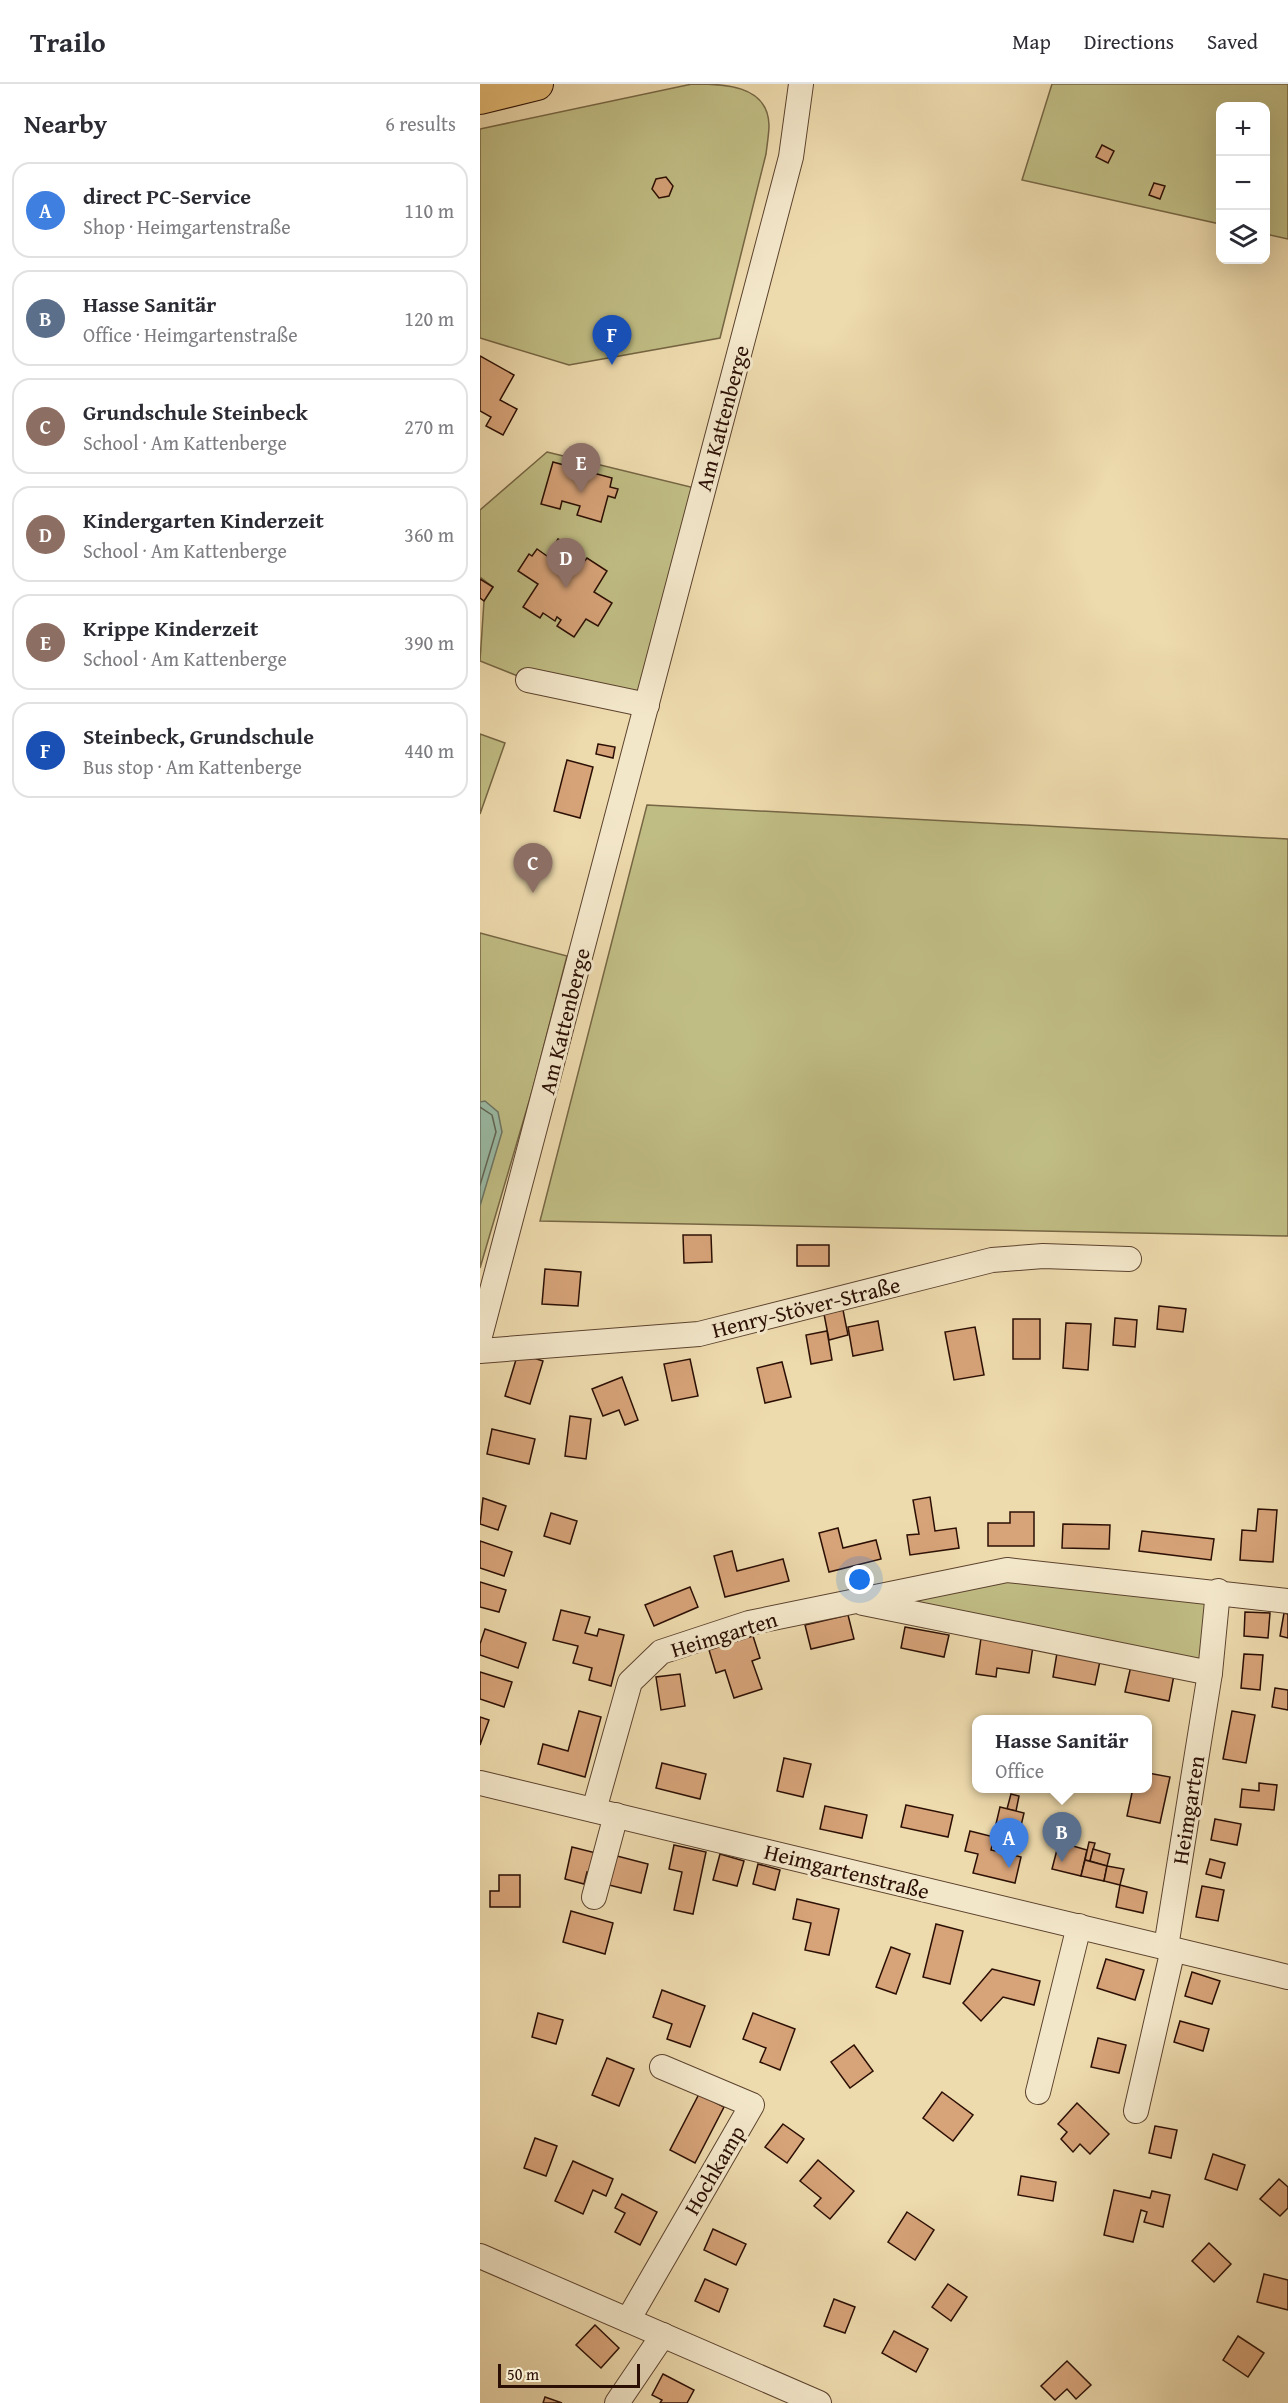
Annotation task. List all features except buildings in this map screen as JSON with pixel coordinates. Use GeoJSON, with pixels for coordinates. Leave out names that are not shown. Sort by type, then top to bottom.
{"type":"FeatureCollection","features":[{"type":"Feature","properties":{"kind":"main road"},"geometry":{"type":"LineString","coordinates":[[480,98],[537,84]]}},
{"type":"Feature","properties":{"kind":"street","name":"Am Kattenberge"},"geometry":{"type":"LineString","coordinates":[[784,84],[794,130]]}},
{"type":"Feature","properties":{"kind":"street","name":"Am Kattenberge"},"geometry":{"type":"LineString","coordinates":[[480,1336],[487,1287],[647,705],[791,157],[801,84]]}},
{"type":"Feature","properties":{"kind":"street"},"geometry":{"type":"LineString","coordinates":[[528,680],[647,705]]}},
{"type":"Feature","properties":{"kind":"street","name":"Henry-Stöver-Straße"},"geometry":{"type":"LineString","coordinates":[[480,1351],[699,1334],[992,1260],[1042,1256],[1129,1259]]}},
{"type":"Feature","properties":{"kind":"street","name":"Heimgarten"},"geometry":{"type":"LineString","coordinates":[[605,1813],[630,1682],[661,1652],[750,1623],[1007,1570],[1288,1600]]}},
{"type":"Feature","properties":{"kind":"street","name":"Heimgarten"},"geometry":{"type":"LineString","coordinates":[[1169,1948],[1210,1673],[1218,1591]]}},
{"type":"Feature","properties":{"kind":"street","name":"Heimgarten"},"geometry":{"type":"LineString","coordinates":[[852,1601],[1210,1673]]}},
{"type":"Feature","properties":{"kind":"street","name":"Heimgartenstraße"},"geometry":{"type":"LineString","coordinates":[[480,1783],[1288,1977]]}},
{"type":"Feature","properties":{"kind":"street"},"geometry":{"type":"LineString","coordinates":[[594,1898],[605,1813]]}},
{"type":"Feature","properties":{"kind":"street"},"geometry":{"type":"LineString","coordinates":[[1038,2092],[1079,1926]]}},
{"type":"Feature","properties":{"kind":"street"},"geometry":{"type":"LineString","coordinates":[[1136,2111],[1169,1948]]}},
{"type":"Feature","properties":{"kind":"street","name":"Hochkamp"},"geometry":{"type":"LineString","coordinates":[[628,2320],[752,2105],[662,2067]]}},
{"type":"Feature","properties":{"kind":"street"},"geometry":{"type":"LineString","coordinates":[[480,2256],[819,2403]]}},
{"type":"Feature","properties":{"kind":"street"},"geometry":{"type":"LineString","coordinates":[[617,2403],[663,2335]]}},
{"type":"Feature","properties":{"kind":"shaded area"},"geometry":{"type":"Polygon","coordinates":[[[692,84],[729,86],[752,94],[761,101],[767,111],[769,125],[766,154],[720,338],[569,365],[480,338],[480,129],[692,84]]]}},
{"type":"Feature","properties":{"kind":"shaded area"},"geometry":{"type":"Polygon","coordinates":[[[1052,84],[1288,84],[1288,239],[1270,235],[1270,102],[1216,102],[1216,223],[1022,180],[1052,84]]]}},
{"type":"Feature","properties":{"kind":"shaded area"},"geometry":{"type":"Polygon","coordinates":[[[547,452],[703,490],[647,705],[528,680],[480,661],[484,601],[493,587],[480,577],[480,510],[547,452]]]}},
{"type":"Feature","properties":{"kind":"shaded area"},"geometry":{"type":"Polygon","coordinates":[[[480,734],[505,743],[480,814],[480,734]]]}},
{"type":"Feature","properties":{"kind":"shaded area"},"geometry":{"type":"Polygon","coordinates":[[[647,805],[1288,839],[1288,1236],[540,1221],[647,805]]]}},
{"type":"Feature","properties":{"kind":"shaded area"},"geometry":{"type":"Polygon","coordinates":[[[480,933],[567,956],[533,1088],[480,1268],[480,933]]]}},
{"type":"Feature","properties":{"kind":"shaded area"},"geometry":{"type":"Polygon","coordinates":[[[1007,1570],[1218,1591],[1210,1673],[852,1601],[1007,1570]]]}},
{"type":"Feature","properties":{"kind":"water"},"geometry":{"type":"Polygon","coordinates":[[[485,1101],[498,1112],[502,1132],[480,1206],[480,1102],[485,1101]]]}},
{"type":"Feature","properties":{"kind":"place","name":"Steinbeck, Grundschule"},"geometry":{"type":"Point","coordinates":[612,365]}},
{"type":"Feature","properties":{"kind":"place","name":"Krippe Kinderzeit"},"geometry":{"type":"Point","coordinates":[581,493]}},
{"type":"Feature","properties":{"kind":"place","name":"Kindergarten Kinderzeit"},"geometry":{"type":"Point","coordinates":[566,588]}},
{"type":"Feature","properties":{"kind":"place","name":"Grundschule Steinbeck"},"geometry":{"type":"Point","coordinates":[533,893]}},
{"type":"Feature","properties":{"kind":"place","name":"Hasse Sanitär"},"geometry":{"type":"Point","coordinates":[1062,1862]}},
{"type":"Feature","properties":{"kind":"place","name":"direct PC-Service"},"geometry":{"type":"Point","coordinates":[1009,1868]}}]}
